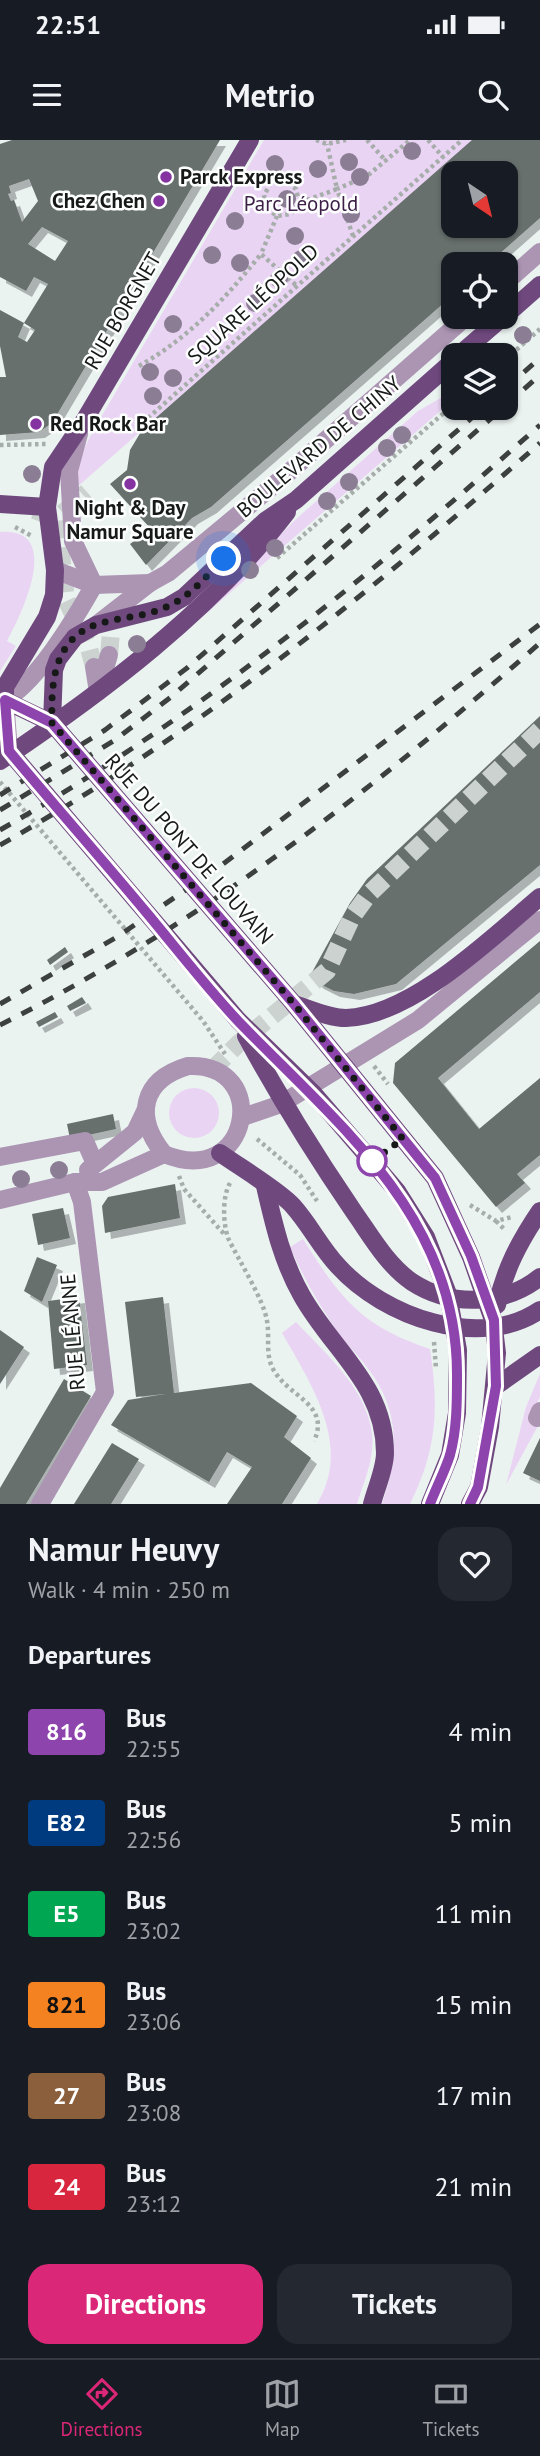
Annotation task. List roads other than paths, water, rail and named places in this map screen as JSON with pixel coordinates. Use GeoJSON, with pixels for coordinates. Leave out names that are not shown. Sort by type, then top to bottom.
{"type":"FeatureCollection","features":[{"type":"Feature","properties":{"kind":"main road","name":"RUE BORGNET"},"geometry":{"type":"LineString","coordinates":[[2,700],[5,687],[47,617],[54,595],[55,570],[47,507],[50,476],[65,445],[84,421],[250,140]]}},
{"type":"Feature","properties":{"kind":"main road"},"geometry":{"type":"LineString","coordinates":[[518,304],[540,285]]}},
{"type":"Feature","properties":{"kind":"main road"},"geometry":{"type":"LineString","coordinates":[[473,343],[490,329]]}},
{"type":"Feature","properties":{"kind":"main road","name":"BOULEVARD DE CHINY"},"geometry":{"type":"LineString","coordinates":[[52,723],[51,682],[58,659],[75,637],[96,625],[167,607],[184,597],[265,521],[296,500],[441,372]]}},
{"type":"Feature","properties":{"kind":"main road"},"geometry":{"type":"LineString","coordinates":[[296,500],[267,538],[177,626],[98,692],[3,753],[238,1020],[314,1094],[397,1191],[426,1237],[450,1304],[457,1350],[456,1424],[450,1455],[430,1504]]}},
{"type":"Feature","properties":{"kind":"main road"},"geometry":{"type":"LineString","coordinates":[[0,504],[47,507]]}},
{"type":"Feature","properties":{"kind":"main road"},"geometry":{"type":"LineString","coordinates":[[2,700],[52,723]]}},
{"type":"Feature","properties":{"kind":"main road","name":"RUE DU PONT DE LOUVAIN"},"geometry":{"type":"LineString","coordinates":[[52,723],[294,1004],[435,1178],[453,1215],[494,1320]]}},
{"type":"Feature","properties":{"kind":"main road"},"geometry":{"type":"LineString","coordinates":[[294,1004],[345,1018],[382,1011],[414,997],[540,897]]}},
{"type":"Feature","properties":{"kind":"main road"},"geometry":{"type":"LineString","coordinates":[[238,1020],[289,1115],[383,1254],[409,1280],[432,1294],[467,1301],[498,1298],[527,1287],[540,1277]]}},
{"type":"Feature","properties":{"kind":"main road"},"geometry":{"type":"LineString","coordinates":[[220,1153],[292,1204],[338,1267],[376,1298],[410,1314],[482,1330],[522,1322],[540,1310]]}},
{"type":"Feature","properties":{"kind":"main road"},"geometry":{"type":"LineString","coordinates":[[265,1186],[279,1250],[302,1296],[328,1337],[360,1375],[373,1395],[382,1417],[385,1455],[372,1504]]}},
{"type":"Feature","properties":{"kind":"main road"},"geometry":{"type":"LineString","coordinates":[[470,1504],[478,1487],[496,1386],[494,1320],[505,1271],[518,1242],[540,1211]]}},
{"type":"Feature","properties":{"kind":"main road"},"geometry":{"type":"LineString","coordinates":[[496,1386],[540,1355]]}},
{"type":"Feature","properties":{"kind":"street"},"geometry":{"type":"LineString","coordinates":[[518,271],[540,252]]}},
{"type":"Feature","properties":{"kind":"street"},"geometry":{"type":"LineString","coordinates":[[96,625],[150,583],[168,573],[288,474],[452,329]]}},
{"type":"Feature","properties":{"kind":"street"},"geometry":{"type":"LineString","coordinates":[[84,421],[69,471],[71,512],[73,541],[94,585]]}},
{"type":"Feature","properties":{"kind":"street"},"geometry":{"type":"LineString","coordinates":[[47,507],[71,512]]}},
{"type":"Feature","properties":{"kind":"street"},"geometry":{"type":"LineString","coordinates":[[55,570],[94,585],[150,583]]}},
{"type":"Feature","properties":{"kind":"street"},"geometry":{"type":"LineString","coordinates":[[3,753],[2,700],[33,677],[76,617],[94,585]]}},
{"type":"Feature","properties":{"kind":"street"},"geometry":{"type":"LineString","coordinates":[[98,692],[109,654]]}},
{"type":"Feature","properties":{"kind":"street"},"geometry":{"type":"LineString","coordinates":[[94,667],[98,692]]}},
{"type":"Feature","properties":{"kind":"street"},"geometry":{"type":"LineString","coordinates":[[243,1117],[281,1104],[418,1020],[540,920]]}},
{"type":"Feature","properties":{"kind":"street"},"geometry":{"type":"LineString","coordinates":[[0,1200],[75,1182],[102,1182],[168,1155],[197,1161],[220,1153],[234,1139],[243,1117],[242,1099],[225,1076],[200,1066],[172,1071],[159,1081],[149,1094],[145,1111],[135,1132],[75,1182]]}},
{"type":"Feature","properties":{"kind":"street"},"geometry":{"type":"LineString","coordinates":[[145,1111],[147,1127],[168,1155]]}},
{"type":"Feature","properties":{"kind":"street"},"geometry":{"type":"LineString","coordinates":[[0,1157],[85,1141],[95,1164]]}},
{"type":"Feature","properties":{"kind":"street","name":"RUE LÉANNE"},"geometry":{"type":"LineString","coordinates":[[40,1504],[105,1392],[82,1202],[75,1182]]}},
{"type":"Feature","properties":{"kind":"tunnel"},"geometry":{"type":"LineString","coordinates":[[63,513],[87,492]]}},
{"type":"Feature","properties":{"kind":"tunnel"},"geometry":{"type":"LineString","coordinates":[[34,510],[57,518],[66,599],[89,648],[94,667]]}},
{"type":"Feature","properties":{"kind":"tunnel"},"geometry":{"type":"LineString","coordinates":[[109,655],[111,632]]}},
{"type":"Feature","properties":{"kind":"tunnel"},"geometry":{"type":"LineString","coordinates":[[212,1070],[238,1044],[327,971],[352,917],[368,895],[540,730]]}},
{"type":"Feature","properties":{"kind":"railway"},"geometry":{"type":"LineString","coordinates":[[518,377],[540,358]]}},
{"type":"Feature","properties":{"kind":"railway"},"geometry":{"type":"LineString","coordinates":[[518,394],[540,375]]}},
{"type":"Feature","properties":{"kind":"railway"},"geometry":{"type":"LineString","coordinates":[[0,795],[105,730],[187,668],[469,420]]}},
{"type":"Feature","properties":{"kind":"railway"},"geometry":{"type":"LineString","coordinates":[[0,810],[115,740],[171,697],[489,420]]}},
{"type":"Feature","properties":{"kind":"railway"},"geometry":{"type":"LineString","coordinates":[[0,830],[144,741],[280,642],[412,536],[540,425]]}},
{"type":"Feature","properties":{"kind":"railway"},"geometry":{"type":"LineString","coordinates":[[0,845],[73,802],[213,708],[347,606],[540,443]]}},
{"type":"Feature","properties":{"kind":"railway"},"geometry":{"type":"LineString","coordinates":[[0,1004],[117,937],[219,867],[540,624]]}},
{"type":"Feature","properties":{"kind":"railway"},"geometry":{"type":"LineString","coordinates":[[0,1025],[146,944],[282,852],[413,751],[540,643]]}},
{"type":"Feature","properties":{"kind":"place","name":"Parck Express"},"geometry":{"type":"Point","coordinates":[166,177]}},
{"type":"Feature","properties":{"kind":"place","name":"Chez Chen"},"geometry":{"type":"Point","coordinates":[159,201]}},
{"type":"Feature","properties":{"kind":"place","name":"Red Rock Bar"},"geometry":{"type":"Point","coordinates":[36,424]}},
{"type":"Feature","properties":{"kind":"place","name":"Night & Day Namur Square"},"geometry":{"type":"Point","coordinates":[130,484]}},
{"type":"Feature","properties":{"kind":"park label","name":"Parc Léopold"},"geometry":{"type":"Point","coordinates":[301,204]}}]}
